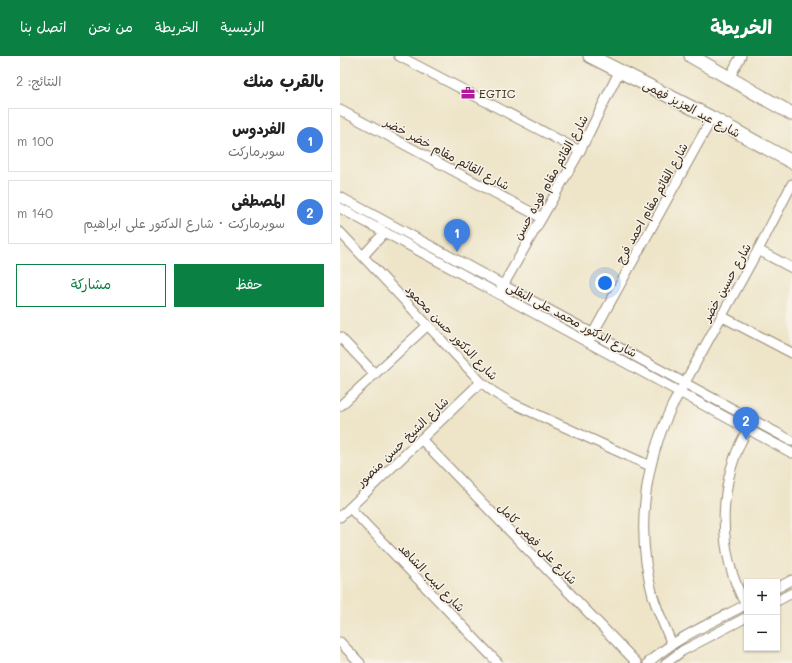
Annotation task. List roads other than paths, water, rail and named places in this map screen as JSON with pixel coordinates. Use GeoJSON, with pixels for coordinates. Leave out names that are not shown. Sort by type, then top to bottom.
{"type":"FeatureCollection","features":[{"type":"Feature","properties":{"kind":"main road","name":"شارع عبد العزيز فهمى"},"geometry":{"type":"LineString","coordinates":[[590,56],[712,118],[792,162]]}},
{"type":"Feature","properties":{"kind":"main road"},"geometry":{"type":"LineString","coordinates":[[691,56],[792,114]]}},
{"type":"Feature","properties":{"kind":"street"},"geometry":{"type":"LineString","coordinates":[[399,56],[580,151]]}},
{"type":"Feature","properties":{"kind":"street"},"geometry":{"type":"LineString","coordinates":[[729,78],[741,56]]}},
{"type":"Feature","properties":{"kind":"street","name":"شارع القائم مقام فوده حسن"},"geometry":{"type":"LineString","coordinates":[[498,293],[580,151],[620,70]]}},
{"type":"Feature","properties":{"kind":"street","name":"شارع القائم مقام خضر خضر"},"geometry":{"type":"LineString","coordinates":[[340,110],[542,218]]}},
{"type":"Feature","properties":{"kind":"street","name":"شارع القائم مقام احمد فرج"},"geometry":{"type":"LineString","coordinates":[[588,342],[712,118]]}},
{"type":"Feature","properties":{"kind":"street","name":"شارع حسين خضر"},"geometry":{"type":"LineString","coordinates":[[672,644],[661,620],[653,596],[647,570],[643,518],[645,492],[650,466],[659,435],[680,392],[758,250],[792,184]]}},
{"type":"Feature","properties":{"kind":"street","name":"شارع الدكتور محمد على البقلى"},"geometry":{"type":"LineString","coordinates":[[340,197],[792,440]]}},
{"type":"Feature","properties":{"kind":"street","name":"شارع الدكتور محمد على البقلى"},"geometry":{"type":"LineString","coordinates":[[340,208],[792,453]]}},
{"type":"Feature","properties":{"kind":"street","name":"شارع الدكتور حسن محمود"},"geometry":{"type":"LineString","coordinates":[[340,232],[481,382],[512,403],[650,466]]}},
{"type":"Feature","properties":{"kind":"street"},"geometry":{"type":"LineString","coordinates":[[363,256],[385,232]]}},
{"type":"Feature","properties":{"kind":"street"},"geometry":{"type":"LineString","coordinates":[[758,250],[792,268]]}},
{"type":"Feature","properties":{"kind":"street"},"geometry":{"type":"LineString","coordinates":[[721,316],[792,353]]}},
{"type":"Feature","properties":{"kind":"street"},"geometry":{"type":"LineString","coordinates":[[340,406],[428,324]]}},
{"type":"Feature","properties":{"kind":"street"},"geometry":{"type":"LineString","coordinates":[[340,337],[375,374]]}},
{"type":"Feature","properties":{"kind":"street","name":"شارع الشيخ حسن منصور"},"geometry":{"type":"LineString","coordinates":[[340,517],[481,382]]}},
{"type":"Feature","properties":{"kind":"street"},"geometry":{"type":"LineString","coordinates":[[744,599],[737,586],[726,547],[724,513],[727,486],[732,466],[739,447],[753,420]]}},
{"type":"Feature","properties":{"kind":"street","name":"شارع على فهمى كامل"},"geometry":{"type":"LineString","coordinates":[[421,439],[636,663]]}},
{"type":"Feature","properties":{"kind":"street","name":"شارع لبيب الشاهد"},"geometry":{"type":"LineString","coordinates":[[350,508],[498,663]]}},
{"type":"Feature","properties":{"kind":"street"},"geometry":{"type":"LineString","coordinates":[[780,586],[792,580]]}},
{"type":"Feature","properties":{"kind":"street"},"geometry":{"type":"LineString","coordinates":[[780,599],[792,593]]}},
{"type":"Feature","properties":{"kind":"street"},"geometry":{"type":"LineString","coordinates":[[648,663],[656,655],[672,644],[744,607]]}},
{"type":"Feature","properties":{"kind":"street"},"geometry":{"type":"LineString","coordinates":[[666,663],[693,645],[744,619]]}},
{"type":"Feature","properties":{"kind":"street"},"geometry":{"type":"LineString","coordinates":[[340,642],[360,663]]}},
{"type":"Feature","properties":{"kind":"place","name":"EGTIC"},"geometry":{"type":"Point","coordinates":[468,93]}},
{"type":"Feature","properties":{"kind":"place","name":"الفردوس"},"geometry":{"type":"Point","coordinates":[457,252]}},
{"type":"Feature","properties":{"kind":"place","name":"المصطفى"},"geometry":{"type":"Point","coordinates":[746,440]}}]}
